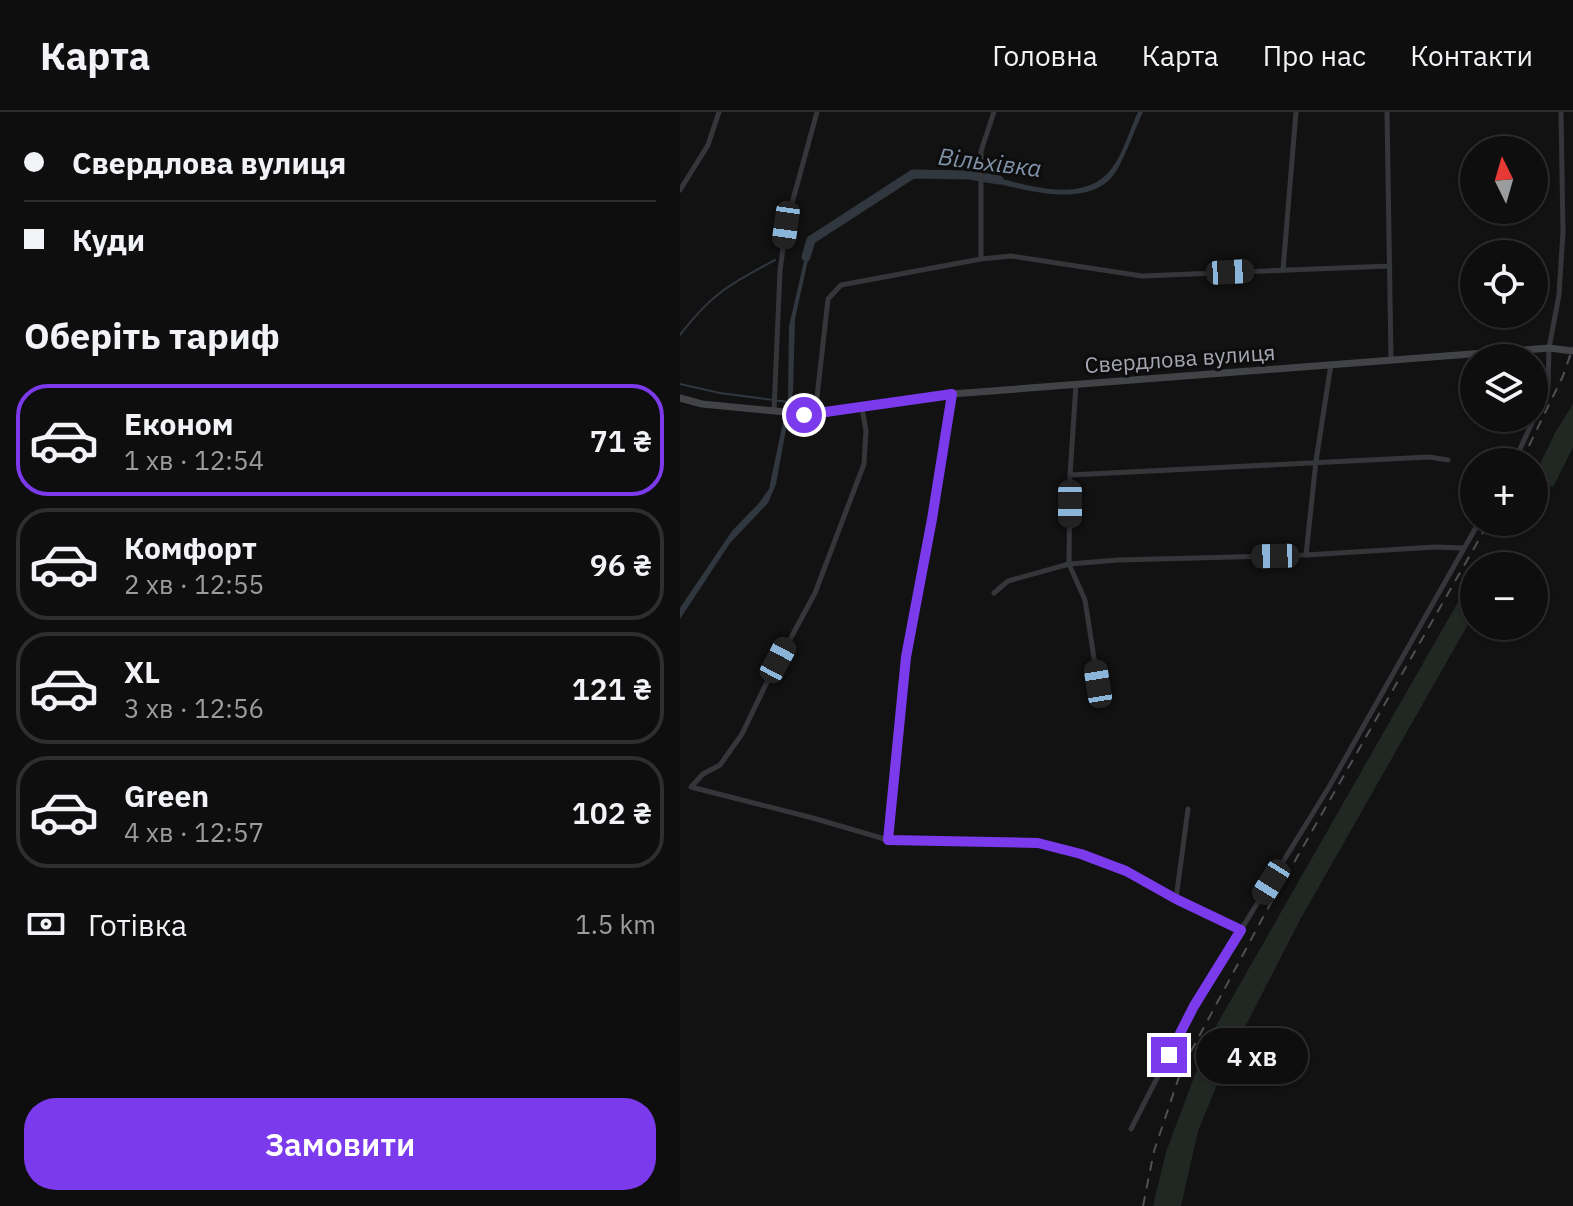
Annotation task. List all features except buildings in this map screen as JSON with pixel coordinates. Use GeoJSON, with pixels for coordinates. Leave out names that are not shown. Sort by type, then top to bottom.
{"type":"FeatureCollection","features":[{"type":"Feature","properties":{"kind":"street"},"geometry":{"type":"LineString","coordinates":[[680,190],[708,145],[719,112]]}},
{"type":"Feature","properties":{"kind":"street"},"geometry":{"type":"LineString","coordinates":[[777,411],[780,271],[786,225],[817,112]]}},
{"type":"Feature","properties":{"kind":"street"},"geometry":{"type":"LineString","coordinates":[[981,259],[981,151],[994,112]]}},
{"type":"Feature","properties":{"kind":"street"},"geometry":{"type":"LineString","coordinates":[[1283,270],[1296,112]]}},
{"type":"Feature","properties":{"kind":"street"},"geometry":{"type":"LineString","coordinates":[[1387,112],[1391,359]]}},
{"type":"Feature","properties":{"kind":"street"},"geometry":{"type":"LineString","coordinates":[[1520,448],[1548,388],[1549,348],[1559,295],[1563,232],[1561,112]]}},
{"type":"Feature","properties":{"kind":"street"},"geometry":{"type":"LineString","coordinates":[[815,415],[828,299],[841,285],[1011,256],[1142,276],[1390,266]]}},
{"type":"Feature","properties":{"kind":"street","name":"Свердлова вулиця"},"geometry":{"type":"LineString","coordinates":[[680,398],[702,404],[815,415],[952,394],[1549,348],[1573,351]]}},
{"type":"Feature","properties":{"kind":"street"},"geometry":{"type":"LineString","coordinates":[[1306,555],[1331,364]]}},
{"type":"Feature","properties":{"kind":"street"},"geometry":{"type":"LineString","coordinates":[[1076,384],[1070,475],[1069,564],[1085,600],[1098,684]]}},
{"type":"Feature","properties":{"kind":"street"},"geometry":{"type":"LineString","coordinates":[[888,840],[906,657],[952,394]]}},
{"type":"Feature","properties":{"kind":"street"},"geometry":{"type":"LineString","coordinates":[[862,408],[866,431],[864,464],[815,593],[742,734],[720,765],[703,774],[691,787],[888,840],[1038,843],[1081,854],[1126,871],[1241,930]]}},
{"type":"Feature","properties":{"kind":"street"},"geometry":{"type":"LineString","coordinates":[[1070,475],[1316,461],[1429,457],[1448,460]]}},
{"type":"Feature","properties":{"kind":"street"},"geometry":{"type":"LineString","coordinates":[[1131,1129],[1194,1006],[1329,787],[1470,536]]}},
{"type":"Feature","properties":{"kind":"street"},"geometry":{"type":"LineString","coordinates":[[994,593],[1008,581],[1069,564],[1435,547],[1462,549]]}},
{"type":"Feature","properties":{"kind":"street"},"geometry":{"type":"LineString","coordinates":[[1176,899],[1188,809]]}},
{"type":"Feature","properties":{"kind":"shaded area"},"geometry":{"type":"Polygon","coordinates":[[[1138,112],[1143,112],[1117,170],[1106,183],[1091,191],[1056,194],[986,181],[988,176],[1065,190],[1095,183],[1117,161],[1138,112]]]}},
{"type":"Feature","properties":{"kind":"shaded area"},"geometry":{"type":"Polygon","coordinates":[[[808,244],[811,246],[795,319],[793,391],[776,484],[768,503],[730,543],[680,619],[680,608],[732,531],[769,489],[788,398],[789,326],[808,244]]]}},
{"type":"Feature","properties":{"kind":"shaded area"},"geometry":{"type":"Polygon","coordinates":[[[1573,404],[1573,447],[1553,487],[1548,485],[1548,448],[1573,404]]]}},
{"type":"Feature","properties":{"kind":"shaded area"},"geometry":{"type":"Polygon","coordinates":[[[1460,599],[1460,639],[1301,918],[1224,1068],[1198,1131],[1181,1206],[1153,1206],[1166,1152],[1208,1040],[1460,599]]]}},
{"type":"Feature","properties":{"kind":"waterway","name":"Вільхівка"},"geometry":{"type":"LineString","coordinates":[[806,257],[811,240],[913,174],[969,175],[999,180]]}},
{"type":"Feature","properties":{"kind":"waterway","name":"Вільхівка"},"geometry":{"type":"LineString","coordinates":[[680,335],[722,291],[775,260]]}},
{"type":"Feature","properties":{"kind":"waterway","name":"Вільхівка"},"geometry":{"type":"LineString","coordinates":[[680,384],[788,402]]}},
{"type":"Feature","properties":{"kind":"railway"},"geometry":{"type":"LineString","coordinates":[[1528,448],[1563,376],[1573,347]]}},
{"type":"Feature","properties":{"kind":"railway"},"geometry":{"type":"LineString","coordinates":[[1143,1206],[1154,1151],[1182,1068],[1268,908],[1481,536]]}},
{"type":"Feature","properties":{"kind":"route"},"geometry":{"type":"LineString","coordinates":[[804,415],[952,394],[906,657],[888,840],[1038,843],[1081,854],[1126,871],[1241,930],[1194,1006],[1169,1055]]}}]}
